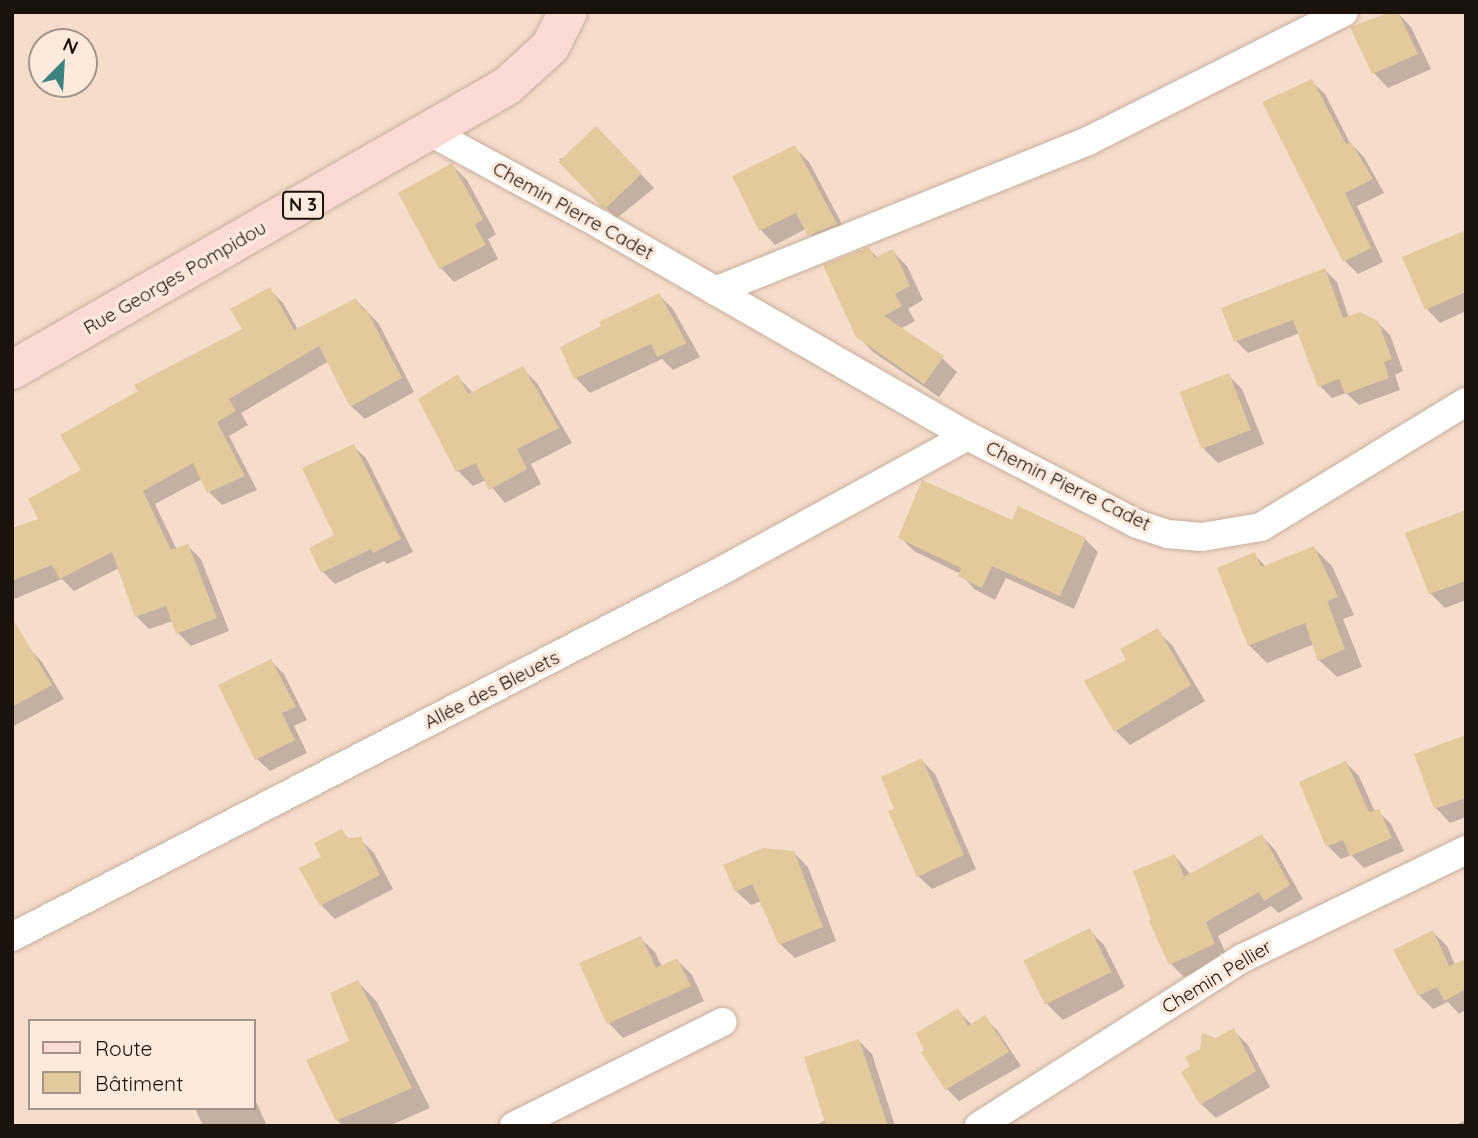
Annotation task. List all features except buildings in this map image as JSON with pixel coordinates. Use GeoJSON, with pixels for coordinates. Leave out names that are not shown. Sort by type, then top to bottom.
{"type":"FeatureCollection","features":[{"type":"Feature","properties":{"kind":"main road","name":"Rue Georges Pompidou"},"geometry":{"type":"LineString","coordinates":[[12,370],[507,86],[550,47],[568,12]]}},
{"type":"Feature","properties":{"kind":"street"},"geometry":{"type":"LineString","coordinates":[[715,291],[1090,140],[1344,12]]}},
{"type":"Feature","properties":{"kind":"street","name":"Chemin Pierre Cadet"},"geometry":{"type":"LineString","coordinates":[[430,132],[968,436],[1137,524],[1168,534],[1202,537],[1261,527],[1466,402]]}},
{"type":"Feature","properties":{"kind":"street","name":"Allée des Bleuets"},"geometry":{"type":"LineString","coordinates":[[12,937],[723,570],[968,436]]}},
{"type":"Feature","properties":{"kind":"street","name":"Chemin Pellier"},"geometry":{"type":"LineString","coordinates":[[979,1126],[1242,958],[1466,849]]}},
{"type":"Feature","properties":{"kind":"street"},"geometry":{"type":"LineString","coordinates":[[514,1126],[723,1022]]}}]}
